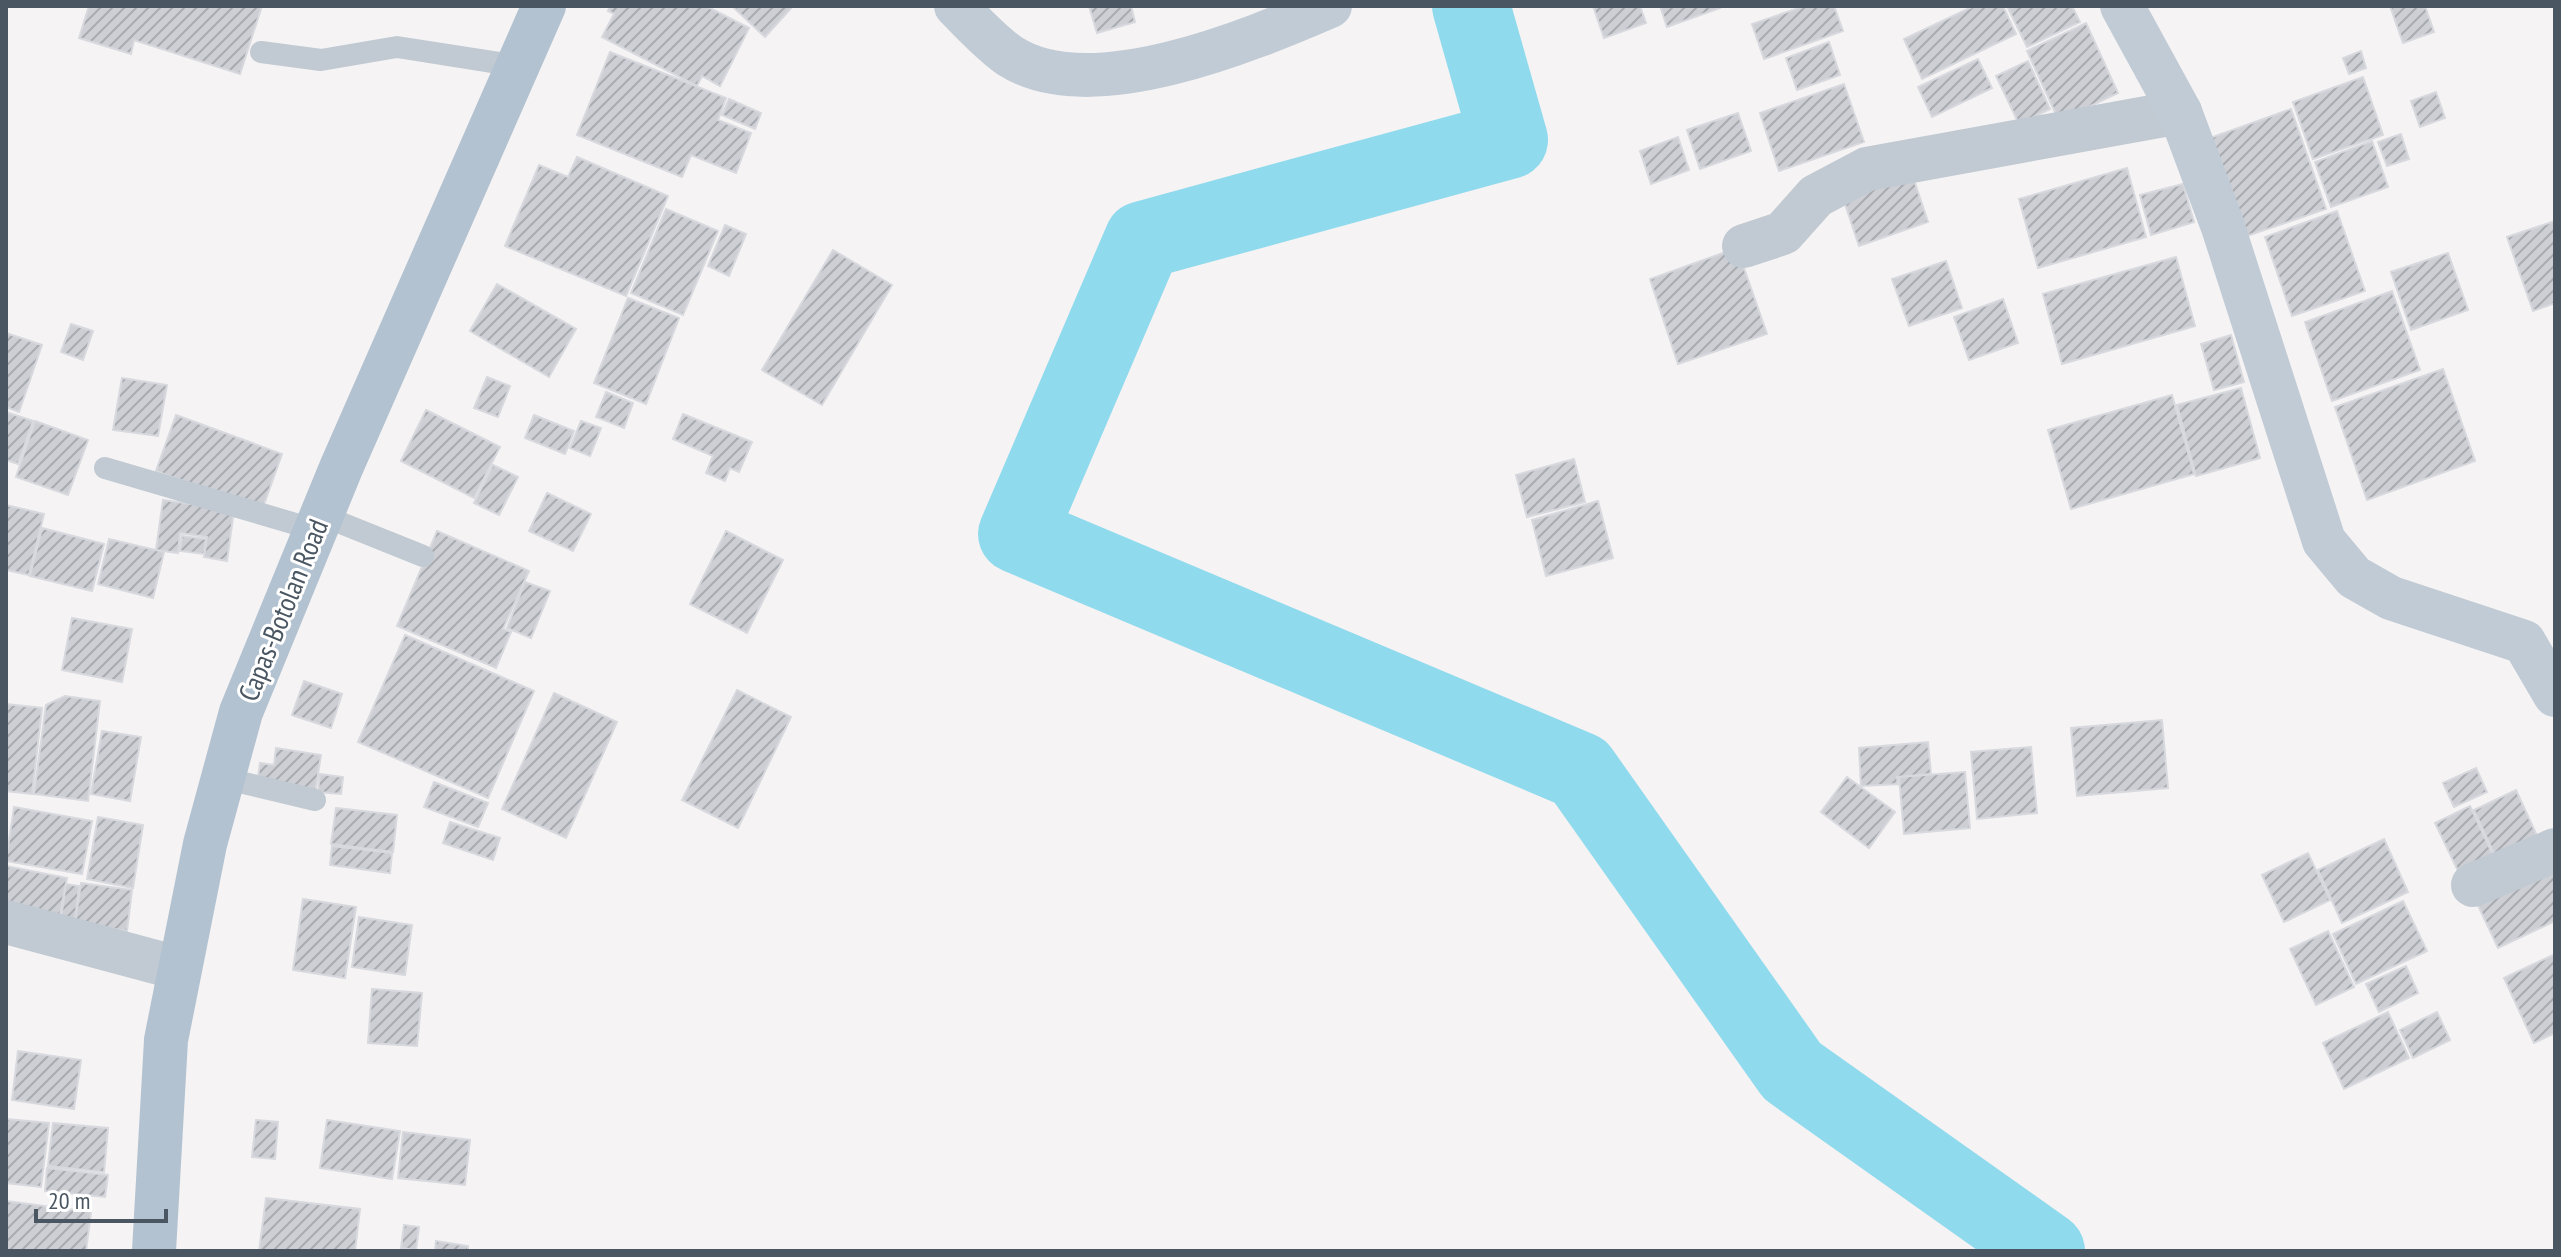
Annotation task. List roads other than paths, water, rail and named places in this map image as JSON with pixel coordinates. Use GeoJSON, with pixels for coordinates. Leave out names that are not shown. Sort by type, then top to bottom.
{"type":"FeatureCollection","features":[{"type":"Feature","properties":{"kind":"main road","name":"Capas-Botolan Road"},"geometry":{"type":"LineString","coordinates":[[154,1251],[166,1040],[178,968],[241,712],[318,522],[544,6]]}},
{"type":"Feature","properties":{"kind":"street"},"geometry":{"type":"LineString","coordinates":[[956,6],[1011,57],[1056,72],[1111,76],[1169,64],[1254,37],[1330,6]]}},
{"type":"Feature","properties":{"kind":"street"},"geometry":{"type":"LineString","coordinates":[[2122,6],[2180,112],[2223,227],[2324,541],[2354,577],[2391,598],[2540,641],[2555,695]]}},
{"type":"Feature","properties":{"kind":"street"},"geometry":{"type":"LineString","coordinates":[[1744,246],[1783,233],[1816,196],[1867,169],[2180,112]]}},
{"type":"Feature","properties":{"kind":"street"},"geometry":{"type":"LineString","coordinates":[[2473,885],[2555,850]]}},
{"type":"Feature","properties":{"kind":"street"},"geometry":{"type":"LineString","coordinates":[[6,922],[178,968]]}},
{"type":"Feature","properties":{"kind":"lane"},"geometry":{"type":"LineString","coordinates":[[261,52],[343,59],[397,47],[518,66]]}},
{"type":"Feature","properties":{"kind":"lane"},"geometry":{"type":"LineString","coordinates":[[105,468],[318,522],[423,556]]}},
{"type":"Feature","properties":{"kind":"lane"},"geometry":{"type":"LineString","coordinates":[[223,778],[315,800]]}},
{"type":"Feature","properties":{"kind":"waterway"},"geometry":{"type":"LineString","coordinates":[[1471,6],[1509,140],[1143,240],[1017,534],[1580,771],[1792,1071],[2046,1251]]}}]}
